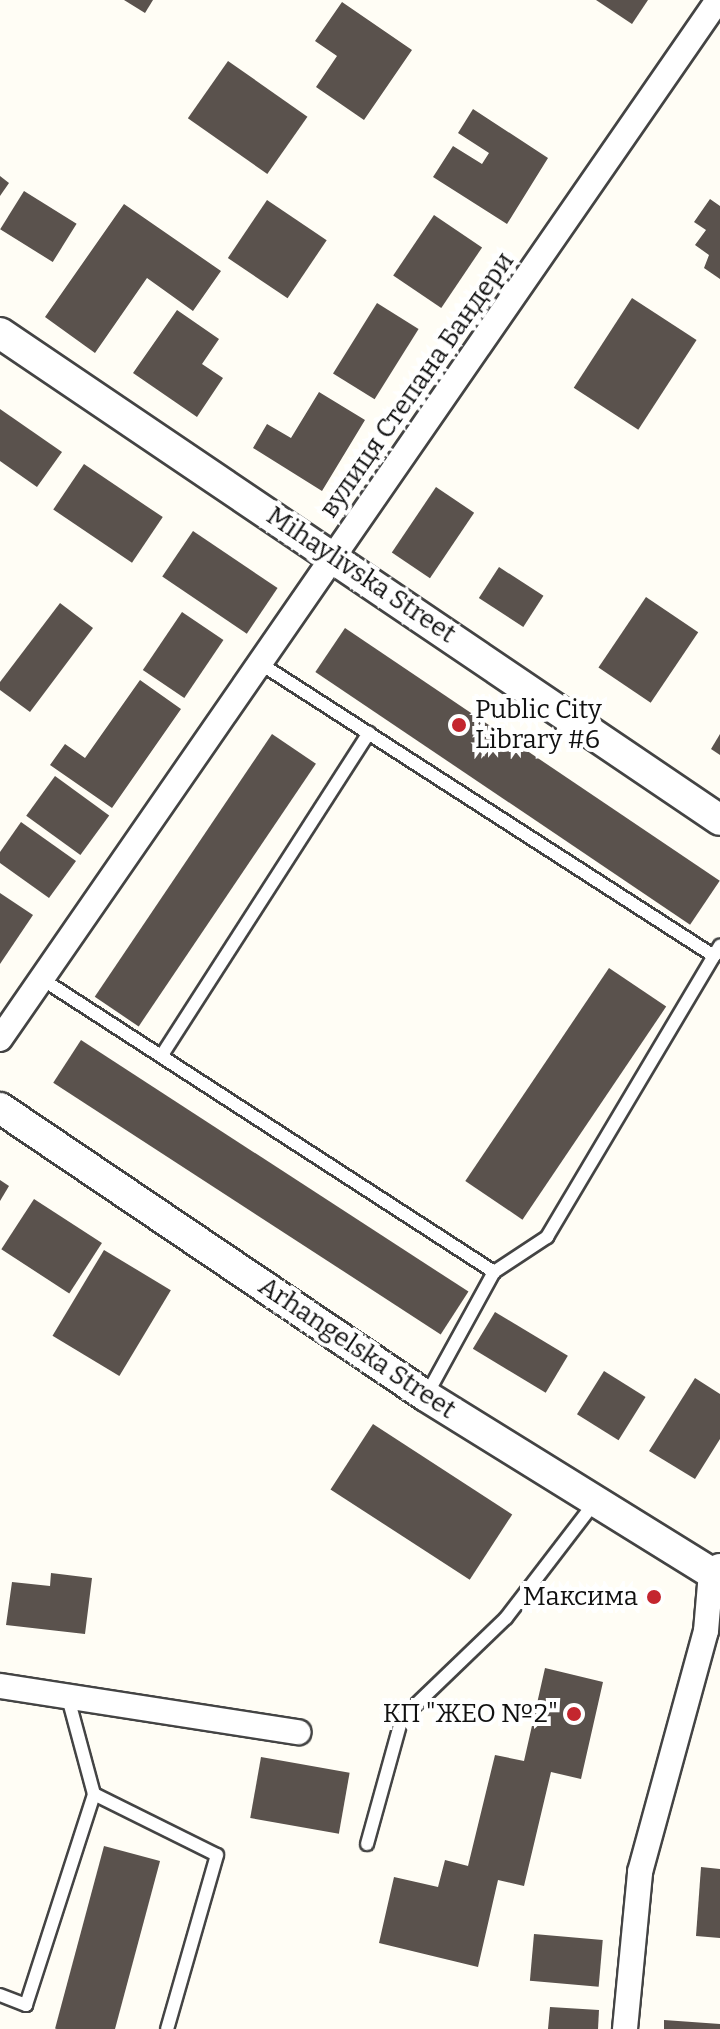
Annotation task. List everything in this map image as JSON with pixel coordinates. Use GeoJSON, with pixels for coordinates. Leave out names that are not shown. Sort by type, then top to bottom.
{"type":"FeatureCollection","features":[{"type":"Feature","properties":{"kind":"street","name":"вулиця Степана Бандери"},"geometry":{"type":"LineString","coordinates":[[0,1039],[718,0]]}},
{"type":"Feature","properties":{"kind":"street","name":"Mihaylivska Street"},"geometry":{"type":"LineString","coordinates":[[0,333],[334,555],[720,820]]}},
{"type":"Feature","properties":{"kind":"street","name":"Arhangelska Street"},"geometry":{"type":"LineString","coordinates":[[0,1108],[426,1396],[717,1573]]}},
{"type":"Feature","properties":{"kind":"street"},"geometry":{"type":"LineString","coordinates":[[625,2029],[640,1872],[706,1631],[717,1573]]}},
{"type":"Feature","properties":{"kind":"street"},"geometry":{"type":"LineString","coordinates":[[0,1686],[298,1732]]}},
{"type":"Feature","properties":{"kind":"lane"},"geometry":{"type":"LineString","coordinates":[[261,664],[717,951],[547,1237],[494,1272],[426,1396]]}},
{"type":"Feature","properties":{"kind":"lane"},"geometry":{"type":"LineString","coordinates":[[162,1055],[369,733]]}},
{"type":"Feature","properties":{"kind":"lane"},"geometry":{"type":"LineString","coordinates":[[42,979],[494,1272]]}},
{"type":"Feature","properties":{"kind":"lane"},"geometry":{"type":"LineString","coordinates":[[367,1844],[402,1718],[506,1618],[595,1501]]}},
{"type":"Feature","properties":{"kind":"lane"},"geometry":{"type":"LineString","coordinates":[[0,1995],[26,2005],[94,1794],[67,1694]]}},
{"type":"Feature","properties":{"kind":"lane"},"geometry":{"type":"LineString","coordinates":[[94,1794],[217,1855],[167,2029]]}},
{"type":"Feature","properties":{"kind":"building"},"geometry":{"type":"Polygon","coordinates":[[[124,0],[153,0],[145,13],[124,0]]]}},
{"type":"Feature","properties":{"kind":"building"},"geometry":{"type":"Polygon","coordinates":[[[596,0],[648,0],[632,24],[596,0]]]}},
{"type":"Feature","properties":{"kind":"building"},"geometry":{"type":"Polygon","coordinates":[[[342,2],[412,50],[364,120],[316,87],[337,56],[315,41],[342,2]]]}},
{"type":"Feature","properties":{"kind":"building"},"geometry":{"type":"Polygon","coordinates":[[[228,61],[307,117],[267,174],[188,118],[228,61]]]}},
{"type":"Feature","properties":{"kind":"building"},"geometry":{"type":"Polygon","coordinates":[[[473,109],[548,158],[507,224],[433,177],[453,146],[482,164],[489,153],[458,133],[473,109]]]}},
{"type":"Feature","properties":{"kind":"building"},"geometry":{"type":"Polygon","coordinates":[[[0,176],[9,183],[0,196],[0,176]]]}},
{"type":"Feature","properties":{"kind":"building"},"geometry":{"type":"Polygon","coordinates":[[[24,191],[77,224],[53,262],[0,229],[24,191]]]}},
{"type":"Feature","properties":{"kind":"building"},"geometry":{"type":"Polygon","coordinates":[[[710,199],[720,206],[720,279],[704,268],[709,255],[695,245],[706,230],[694,222],[710,199]]]}},
{"type":"Feature","properties":{"kind":"building"},"geometry":{"type":"Polygon","coordinates":[[[267,200],[327,240],[288,298],[228,258],[267,200]]]}},
{"type":"Feature","properties":{"kind":"building"},"geometry":{"type":"Polygon","coordinates":[[[124,204],[221,271],[193,311],[147,278],[95,353],[45,317],[124,204]]]}},
{"type":"Feature","properties":{"kind":"building"},"geometry":{"type":"Polygon","coordinates":[[[434,215],[482,247],[441,308],[393,276],[434,215]]]}},
{"type":"Feature","properties":{"kind":"building"},"geometry":{"type":"Polygon","coordinates":[[[632,298],[697,340],[638,430],[574,388],[632,298]]]}},
{"type":"Feature","properties":{"kind":"building"},"geometry":{"type":"Polygon","coordinates":[[[377,303],[419,329],[375,399],[333,373],[377,303]]]}},
{"type":"Feature","properties":{"kind":"building"},"geometry":{"type":"Polygon","coordinates":[[[177,310],[219,339],[202,364],[223,378],[197,417],[133,373],[177,310]]]}},
{"type":"Feature","properties":{"kind":"building"},"geometry":{"type":"Polygon","coordinates":[[[319,392],[365,420],[322,491],[253,448],[267,424],[291,438],[319,392]]]}},
{"type":"Feature","properties":{"kind":"building"},"geometry":{"type":"Polygon","coordinates":[[[0,409],[62,452],[37,487],[0,461],[0,409]]]}},
{"type":"Feature","properties":{"kind":"building"},"geometry":{"type":"Polygon","coordinates":[[[84,464],[163,517],[132,563],[53,510],[84,464]]]}},
{"type":"Feature","properties":{"kind":"building"},"geometry":{"type":"Polygon","coordinates":[[[436,487],[474,513],[430,578],[392,552],[436,487]]]}},
{"type":"Feature","properties":{"kind":"building"},"geometry":{"type":"Polygon","coordinates":[[[193,531],[278,588],[247,634],[162,577],[193,531]]]}},
{"type":"Feature","properties":{"kind":"building"},"geometry":{"type":"Polygon","coordinates":[[[499,567],[543,596],[523,627],[479,598],[499,567]]]}},
{"type":"Feature","properties":{"kind":"building"},"geometry":{"type":"Polygon","coordinates":[[[646,597],[698,632],[651,703],[598,667],[646,597]]]}},
{"type":"Feature","properties":{"kind":"building"},"geometry":{"type":"Polygon","coordinates":[[[60,603],[93,628],[30,712],[0,690],[0,682],[60,603]]]}},
{"type":"Feature","properties":{"kind":"building"},"geometry":{"type":"Polygon","coordinates":[[[182,612],[223,640],[184,698],[143,670],[182,612]]]}},
{"type":"Feature","properties":{"kind":"building"},"geometry":{"type":"Polygon","coordinates":[[[345,628],[720,881],[690,925],[315,672],[345,628]]]}},
{"type":"Feature","properties":{"kind":"building"},"geometry":{"type":"Polygon","coordinates":[[[140,680],[181,709],[112,808],[50,765],[65,744],[85,758],[140,680]]]}},
{"type":"Feature","properties":{"kind":"building"},"geometry":{"type":"Polygon","coordinates":[[[272,734],[316,764],[139,1026],[95,997],[272,734]]]}},
{"type":"Feature","properties":{"kind":"building"},"geometry":{"type":"Polygon","coordinates":[[[720,734],[720,755],[711,749],[720,734]]]}},
{"type":"Feature","properties":{"kind":"building"},"geometry":{"type":"Polygon","coordinates":[[[55,776],[109,815],[80,855],[26,816],[55,776]]]}},
{"type":"Feature","properties":{"kind":"building"},"geometry":{"type":"Polygon","coordinates":[[[21,822],[76,861],[49,898],[0,863],[0,852],[21,822]]]}},
{"type":"Feature","properties":{"kind":"building"},"geometry":{"type":"Polygon","coordinates":[[[0,893],[33,915],[0,964],[0,893]]]}},
{"type":"Feature","properties":{"kind":"building"},"geometry":{"type":"Polygon","coordinates":[[[609,968],[666,1007],[522,1220],[465,1181],[609,968]]]}},
{"type":"Feature","properties":{"kind":"building"},"geometry":{"type":"Polygon","coordinates":[[[81,1040],[468,1292],[441,1334],[53,1083],[81,1040]]]}},
{"type":"Feature","properties":{"kind":"building"},"geometry":{"type":"Polygon","coordinates":[[[0,1180],[9,1186],[0,1201],[0,1180]]]}},
{"type":"Feature","properties":{"kind":"building"},"geometry":{"type":"Polygon","coordinates":[[[34,1199],[102,1243],[69,1293],[1,1249],[34,1199]]]}},
{"type":"Feature","properties":{"kind":"building"},"geometry":{"type":"Polygon","coordinates":[[[104,1250],[171,1290],[119,1376],[52,1336],[104,1250]]]}},
{"type":"Feature","properties":{"kind":"building"},"geometry":{"type":"Polygon","coordinates":[[[495,1312],[568,1356],[546,1393],[473,1349],[495,1312]]]}},
{"type":"Feature","properties":{"kind":"building"},"geometry":{"type":"Polygon","coordinates":[[[604,1371],[646,1397],[619,1440],[577,1414],[604,1371]]]}},
{"type":"Feature","properties":{"kind":"building"},"geometry":{"type":"Polygon","coordinates":[[[695,1378],[720,1394],[720,1439],[695,1479],[649,1451],[695,1378]]]}},
{"type":"Feature","properties":{"kind":"building"},"geometry":{"type":"Polygon","coordinates":[[[373,1424],[512,1514],[470,1580],[331,1489],[373,1424]]]}},
{"type":"Feature","properties":{"kind":"building"},"geometry":{"type":"Polygon","coordinates":[[[51,1573],[92,1578],[85,1634],[6,1625],[12,1582],[50,1586],[51,1573]]]}},
{"type":"Feature","properties":{"kind":"building"},"geometry":{"type":"Polygon","coordinates":[[[545,1668],[603,1682],[581,1779],[551,1772],[524,1886],[498,1880],[478,1967],[379,1943],[394,1877],[438,1887],[445,1860],[468,1866],[495,1755],[524,1761],[545,1668]]]}},
{"type":"Feature","properties":{"kind":"building"},"geometry":{"type":"Polygon","coordinates":[[[261,1757],[350,1773],[339,1834],[250,1818],[261,1757]]]}},
{"type":"Feature","properties":{"kind":"building"},"geometry":{"type":"Polygon","coordinates":[[[104,1846],[160,1861],[115,2029],[55,2029],[104,1846]]]}},
{"type":"Feature","properties":{"kind":"building"},"geometry":{"type":"Polygon","coordinates":[[[701,1867],[720,1869],[720,1938],[696,1936],[701,1867]]]}},
{"type":"Feature","properties":{"kind":"building"},"geometry":{"type":"Polygon","coordinates":[[[534,1934],[603,1940],[599,1987],[530,1981],[534,1934]]]}},
{"type":"Feature","properties":{"kind":"building"},"geometry":{"type":"Polygon","coordinates":[[[550,2007],[599,2010],[598,2029],[548,2029],[550,2007]]]}},
{"type":"Feature","properties":{"kind":"building"},"geometry":{"type":"Polygon","coordinates":[[[664,2020],[720,2024],[720,2029],[664,2029],[664,2020]]]}},
{"type":"Feature","properties":{"kind":"place","name":"Public City Library #6"},"geometry":{"type":"Point","coordinates":[459,725]}},
{"type":"Feature","properties":{"kind":"place","name":"Максима"},"geometry":{"type":"Point","coordinates":[654,1597]}},
{"type":"Feature","properties":{"kind":"place","name":"КП \"ЖЕО №2\""},"geometry":{"type":"Point","coordinates":[574,1714]}}]}
